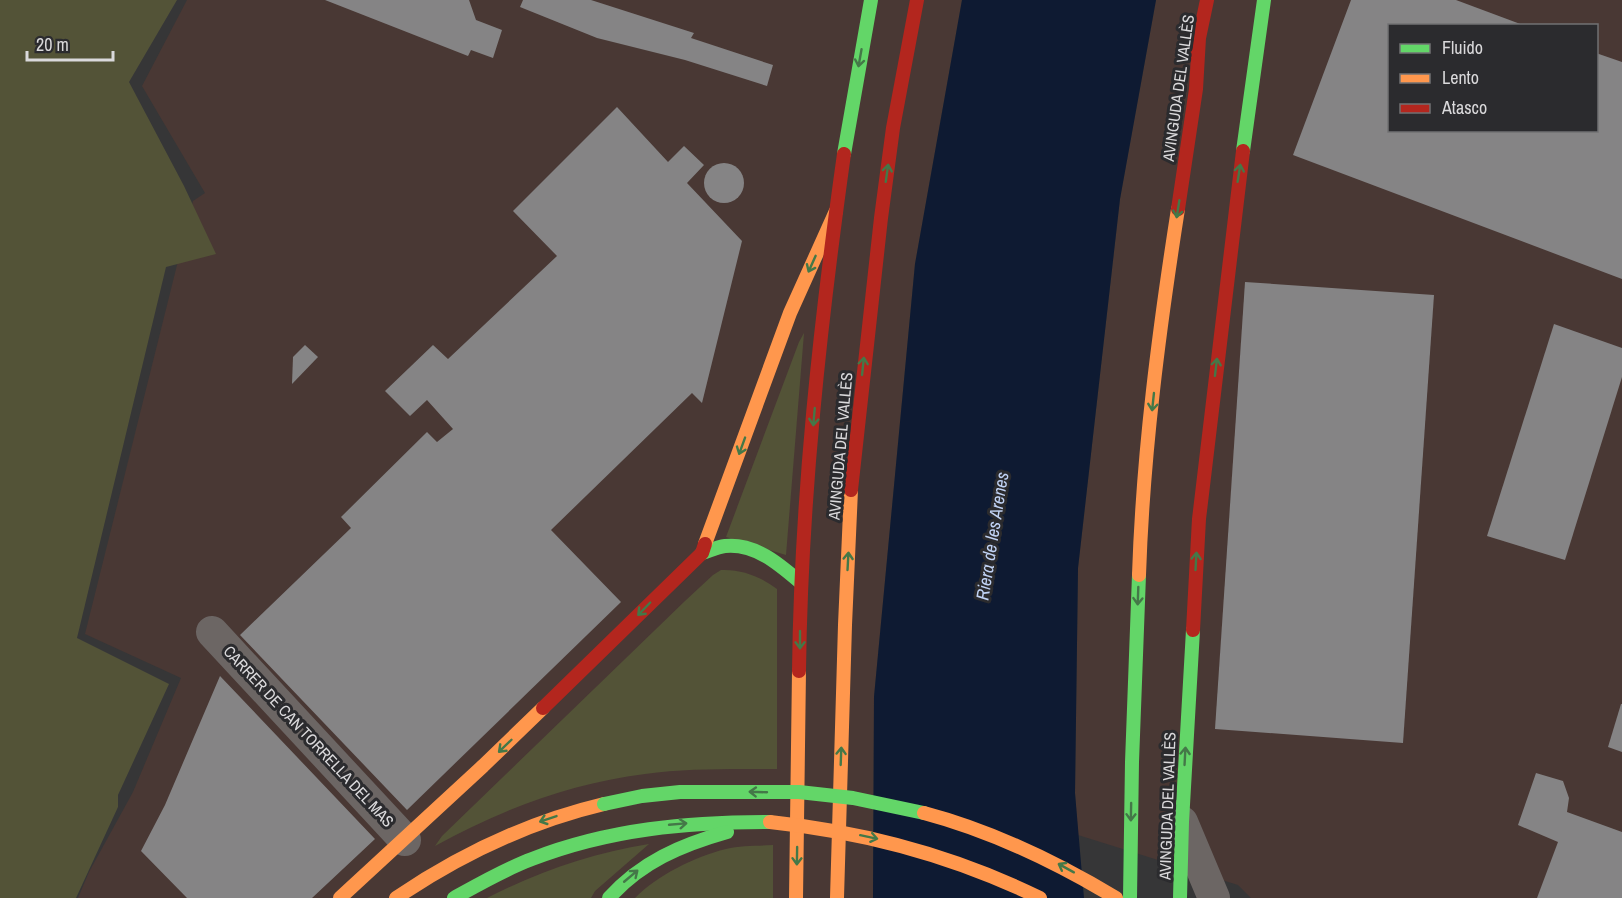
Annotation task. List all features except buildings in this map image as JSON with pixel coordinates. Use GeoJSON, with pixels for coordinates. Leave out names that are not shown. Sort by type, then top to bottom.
{"type":"FeatureCollection","features":[{"type":"Feature","properties":{"kind":"main road","name":"AVINGUDA DEL VALLÈS"},"geometry":{"type":"LineString","coordinates":[[796,898],[800,582],[820,343],[836,211],[847,131],[871,0]]}},
{"type":"Feature","properties":{"kind":"main road","name":"AVINGUDA DEL VALLÈS"},"geometry":{"type":"LineString","coordinates":[[837,898],[852,473],[893,128],[917,0]]}},
{"type":"Feature","properties":{"kind":"main road","name":"AVINGUDA DEL VALLÈS"},"geometry":{"type":"LineString","coordinates":[[1130,898],[1132,762],[1142,506],[1166,286],[1196,89],[1199,38],[1207,0]]}},
{"type":"Feature","properties":{"kind":"main road","name":"AVINGUDA DEL VALLÈS"},"geometry":{"type":"LineString","coordinates":[[1180,898],[1182,822],[1199,519],[1238,184],[1264,0]]}},
{"type":"Feature","properties":{"kind":"main road"},"geometry":{"type":"LineString","coordinates":[[1196,89],[1213,54]]}},
{"type":"Feature","properties":{"kind":"main road"},"geometry":{"type":"LineString","coordinates":[[340,898],[405,840],[702,553],[790,313],[836,211]]}},
{"type":"Feature","properties":{"kind":"main road"},"geometry":{"type":"LineString","coordinates":[[702,553],[725,546],[761,553],[800,582]]}},
{"type":"Feature","properties":{"kind":"main road"},"geometry":{"type":"LineString","coordinates":[[396,898],[425,878],[500,838],[576,809],[634,796],[741,791],[813,793],[896,807],[938,817],[1000,837],[1057,864],[1116,898]]}},
{"type":"Feature","properties":{"kind":"main road"},"geometry":{"type":"LineString","coordinates":[[454,898],[535,856],[620,832],[696,822],[770,822],[809,825],[883,840],[967,866],[1040,898]]}},
{"type":"Feature","properties":{"kind":"main road"},"geometry":{"type":"LineString","coordinates":[[609,898],[631,876],[657,859],[707,838],[770,822]]}},
{"type":"Feature","properties":{"kind":"street","name":"CARRER DE CAN TORRELLA DEL MAS"},"geometry":{"type":"LineString","coordinates":[[213,632],[405,840]]}},
{"type":"Feature","properties":{"kind":"street"},"geometry":{"type":"LineString","coordinates":[[1182,822],[1214,898]]}},
{"type":"Feature","properties":{"kind":"shaded area"},"geometry":{"type":"Polygon","coordinates":[[[187,0],[962,0],[915,264],[874,697],[873,898],[78,898],[89,872],[133,792],[181,678],[85,634],[193,201],[205,193],[142,86],[187,0]]]}},
{"type":"Feature","properties":{"kind":"shaded area"},"geometry":{"type":"Polygon","coordinates":[[[1156,0],[1622,0],[1622,898],[1251,898],[1238,885],[1078,835],[1075,793],[1078,568],[1120,199],[1156,0]]]}},
{"type":"Feature","properties":{"kind":"green space"},"geometry":{"type":"Polygon","coordinates":[[[0,0],[177,0],[129,82],[184,186],[216,254],[166,267],[77,638],[169,684],[118,795],[118,807],[76,898],[0,898],[0,0]]]}},
{"type":"Feature","properties":{"kind":"green space"},"geometry":{"type":"Polygon","coordinates":[[[804,333],[786,555],[726,537],[804,333]]]}},
{"type":"Feature","properties":{"kind":"green space"},"geometry":{"type":"Polygon","coordinates":[[[721,570],[751,575],[777,589],[777,769],[677,771],[617,778],[590,784],[510,810],[435,846],[442,836],[685,601],[721,570]]]}},
{"type":"Feature","properties":{"kind":"green space"},"geometry":{"type":"Polygon","coordinates":[[[649,844],[595,891],[591,898],[487,898],[566,865],[649,844]]]}},
{"type":"Feature","properties":{"kind":"green space"},"geometry":{"type":"Polygon","coordinates":[[[773,845],[773,898],[635,898],[665,874],[714,852],[743,846],[773,845]]]}},
{"type":"Feature","properties":{"kind":"water","name":"Riera de les Arenes"},"geometry":{"type":"Polygon","coordinates":[[[962,0],[1156,0],[1120,199],[1078,568],[1075,793],[1084,898],[873,898],[874,697],[915,264],[962,0]]]}},
{"type":"Feature","properties":{"kind":"traffic: fast"},"geometry":{"type":"LineString","coordinates":[[844,154],[871,0]]}},
{"type":"Feature","properties":{"kind":"traffic: fast"},"geometry":{"type":"LineString","coordinates":[[1243,151],[1264,0]]}},
{"type":"Feature","properties":{"kind":"traffic: fast"},"geometry":{"type":"LineString","coordinates":[[702,553],[725,546],[746,548],[766,556],[800,582]]}},
{"type":"Feature","properties":{"kind":"traffic: fast"},"geometry":{"type":"LineString","coordinates":[[1130,898],[1139,575]]}},
{"type":"Feature","properties":{"kind":"traffic: fast"},"geometry":{"type":"LineString","coordinates":[[1180,898],[1193,630]]}},
{"type":"Feature","properties":{"kind":"traffic: fast"},"geometry":{"type":"LineString","coordinates":[[604,804],[642,796],[680,792],[799,792],[853,798],[924,813]]}},
{"type":"Feature","properties":{"kind":"traffic: fast"},"geometry":{"type":"LineString","coordinates":[[454,898],[522,863],[590,841],[649,829],[770,822]]}},
{"type":"Feature","properties":{"kind":"traffic: fast"},"geometry":{"type":"LineString","coordinates":[[609,898],[634,874],[663,856],[727,832]]}},
{"type":"Feature","properties":{"kind":"traffic: slow"},"geometry":{"type":"LineString","coordinates":[[1139,575],[1144,483],[1153,392],[1178,209]]}},
{"type":"Feature","properties":{"kind":"traffic: slow"},"geometry":{"type":"LineString","coordinates":[[705,544],[790,313],[836,211]]}},
{"type":"Feature","properties":{"kind":"traffic: slow"},"geometry":{"type":"LineString","coordinates":[[837,898],[851,490]]}},
{"type":"Feature","properties":{"kind":"traffic: slow"},"geometry":{"type":"LineString","coordinates":[[796,898],[799,671]]}},
{"type":"Feature","properties":{"kind":"traffic: slow"},"geometry":{"type":"LineString","coordinates":[[340,898],[543,708]]}},
{"type":"Feature","properties":{"kind":"traffic: slow"},"geometry":{"type":"LineString","coordinates":[[396,898],[445,867],[496,841],[549,820],[604,804]]}},
{"type":"Feature","properties":{"kind":"traffic: slow"},"geometry":{"type":"LineString","coordinates":[[924,813],[999,838],[1070,872],[1116,898]]}},
{"type":"Feature","properties":{"kind":"traffic: slow"},"geometry":{"type":"LineString","coordinates":[[770,822],[840,832],[908,848],[975,870],[1040,898]]}},
{"type":"Feature","properties":{"kind":"traffic: jam"},"geometry":{"type":"LineString","coordinates":[[851,490],[893,128],[917,0]]}},
{"type":"Feature","properties":{"kind":"traffic: jam"},"geometry":{"type":"LineString","coordinates":[[1178,209],[1196,89],[1199,38],[1207,0]]}},
{"type":"Feature","properties":{"kind":"traffic: jam"},"geometry":{"type":"LineString","coordinates":[[1193,630],[1199,519],[1243,151]]}},
{"type":"Feature","properties":{"kind":"traffic: jam"},"geometry":{"type":"LineString","coordinates":[[799,671],[804,541],[813,412],[844,154]]}},
{"type":"Feature","properties":{"kind":"traffic: jam"},"geometry":{"type":"LineString","coordinates":[[543,708],[702,553],[705,544]]}}]}
